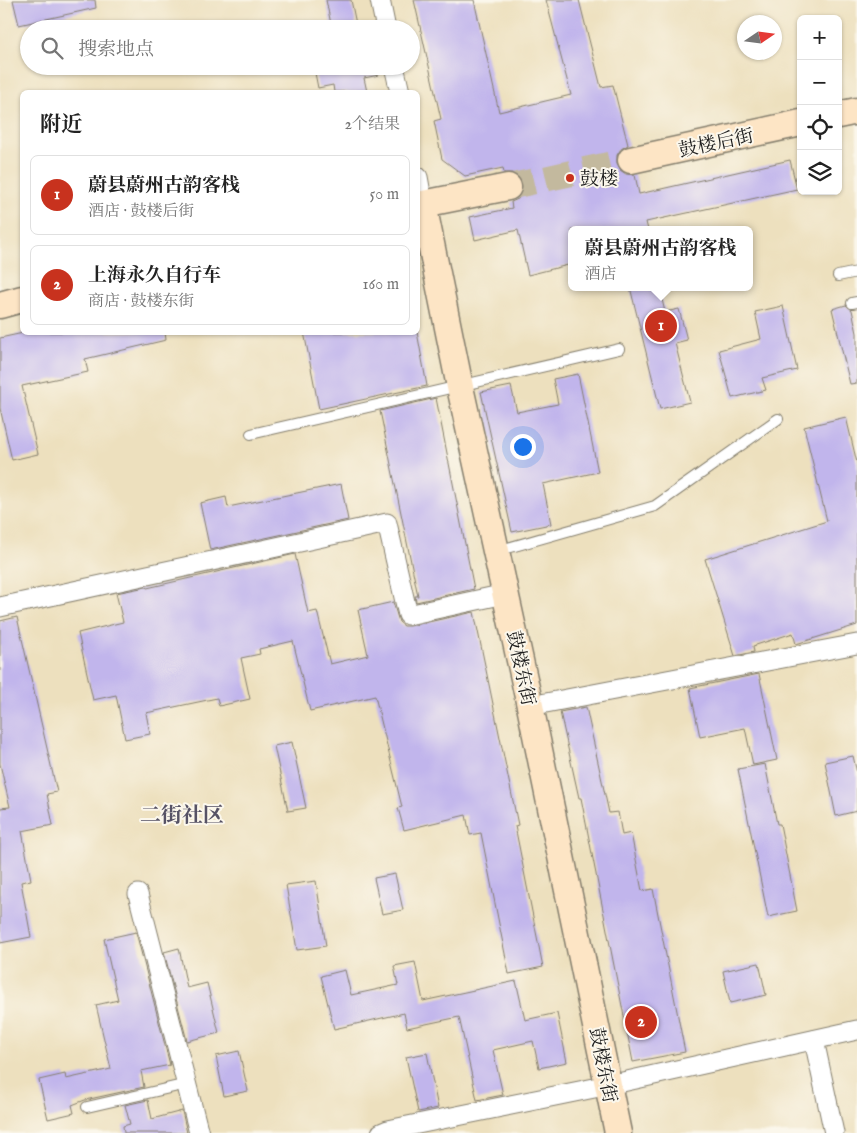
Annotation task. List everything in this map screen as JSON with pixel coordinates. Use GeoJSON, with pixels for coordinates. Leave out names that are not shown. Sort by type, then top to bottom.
{"type":"FeatureCollection","features":[{"type":"Feature","properties":{"kind":"main road"},"geometry":{"type":"LineString","coordinates":[[842,114],[857,111]]}},
{"type":"Feature","properties":{"kind":"main road","name":"鼓楼后街"},"geometry":{"type":"LineString","coordinates":[[631,160],[797,124]]}},
{"type":"Feature","properties":{"kind":"main road"},"geometry":{"type":"LineString","coordinates":[[420,204],[508,188]]}},
{"type":"Feature","properties":{"kind":"main road","name":"鼓楼东街"},"geometry":{"type":"LineString","coordinates":[[420,204],[530,706],[618,1133]]}},
{"type":"Feature","properties":{"kind":"main road"},"geometry":{"type":"LineString","coordinates":[[0,305],[20,300]]}},
{"type":"Feature","properties":{"kind":"street"},"geometry":{"type":"LineString","coordinates":[[380,0],[384,20]]}},
{"type":"Feature","properties":{"kind":"street"},"geometry":{"type":"LineString","coordinates":[[396,75],[400,90]]}},
{"type":"Feature","properties":{"kind":"street"},"geometry":{"type":"LineString","coordinates":[[0,606],[387,524],[408,615],[505,594]]}},
{"type":"Feature","properties":{"kind":"street"},"geometry":{"type":"LineString","coordinates":[[530,706],[857,644]]}},
{"type":"Feature","properties":{"kind":"street"},"geometry":{"type":"LineString","coordinates":[[138,894],[200,1133]]}},
{"type":"Feature","properties":{"kind":"street"},"geometry":{"type":"LineString","coordinates":[[381,1133],[857,1030]]}},
{"type":"Feature","properties":{"kind":"street"},"geometry":{"type":"LineString","coordinates":[[814,1040],[834,1133]]}},
{"type":"Feature","properties":{"kind":"lane"},"geometry":{"type":"LineString","coordinates":[[838,276],[857,272]]}},
{"type":"Feature","properties":{"kind":"lane"},"geometry":{"type":"LineString","coordinates":[[251,434],[619,349]]}},
{"type":"Feature","properties":{"kind":"lane"},"geometry":{"type":"LineString","coordinates":[[496,551],[655,506],[778,419]]}},
{"type":"Feature","properties":{"kind":"lane"},"geometry":{"type":"LineString","coordinates":[[87,1107],[187,1084]]}},
{"type":"Feature","properties":{"kind":"building"},"geometry":{"type":"Polygon","coordinates":[[[13,0],[95,0],[96,8],[42,20],[20,20],[19,25],[13,0]]]}},
{"type":"Feature","properties":{"kind":"building"},"geometry":{"type":"Polygon","coordinates":[[[326,0],[351,0],[355,20],[330,20],[326,0]]]}},
{"type":"Feature","properties":{"kind":"building"},"geometry":{"type":"Polygon","coordinates":[[[414,0],[474,0],[499,112],[571,95],[546,0],[579,0],[601,87],[613,85],[628,145],[621,149],[617,155],[617,164],[620,170],[626,174],[635,175],[639,194],[790,160],[797,189],[646,222],[647,226],[568,226],[568,265],[528,275],[518,230],[475,240],[470,217],[512,208],[511,202],[518,199],[522,192],[523,184],[519,177],[512,173],[504,173],[503,168],[465,176],[442,159],[434,121],[441,119],[414,0]]]}},
{"type":"Feature","properties":{"kind":"building"},"geometry":{"type":"Polygon","coordinates":[[[315,75],[379,75],[364,78],[367,90],[334,90],[333,85],[318,88],[315,75]]]}},
{"type":"Feature","properties":{"kind":"building"},"geometry":{"type":"Polygon","coordinates":[[[631,291],[660,291],[665,312],[679,309],[687,340],[675,343],[690,402],[660,409],[631,291]]]}},
{"type":"Feature","properties":{"kind":"building"},"geometry":{"type":"Polygon","coordinates":[[[846,305],[852,310],[857,333],[857,383],[850,384],[832,309],[846,305]]]}},
{"type":"Feature","properties":{"kind":"building"},"geometry":{"type":"Polygon","coordinates":[[[783,306],[797,370],[762,378],[766,390],[732,398],[719,350],[761,339],[755,312],[783,306]]]}},
{"type":"Feature","properties":{"kind":"building"},"geometry":{"type":"Polygon","coordinates":[[[20,334],[165,335],[166,340],[85,359],[88,372],[22,386],[38,454],[12,460],[0,408],[0,338],[20,334]]]}},
{"type":"Feature","properties":{"kind":"building"},"geometry":{"type":"Polygon","coordinates":[[[305,335],[418,335],[427,386],[319,409],[305,335]]]}},
{"type":"Feature","properties":{"kind":"building"},"geometry":{"type":"Polygon","coordinates":[[[578,374],[598,472],[543,484],[551,524],[512,532],[481,392],[511,386],[517,412],[558,404],[553,379],[578,374]]]}},
{"type":"Feature","properties":{"kind":"building"},"geometry":{"type":"Polygon","coordinates":[[[436,398],[474,589],[416,602],[415,596],[418,596],[380,411],[436,398]]]}},
{"type":"Feature","properties":{"kind":"building"},"geometry":{"type":"Polygon","coordinates":[[[846,417],[857,463],[857,625],[796,644],[793,633],[753,646],[754,652],[735,656],[705,559],[827,521],[804,427],[846,417]]]}},
{"type":"Feature","properties":{"kind":"building"},"geometry":{"type":"Polygon","coordinates":[[[341,484],[348,520],[210,550],[200,503],[226,497],[228,507],[341,484]]]}},
{"type":"Feature","properties":{"kind":"building"},"geometry":{"type":"Polygon","coordinates":[[[295,554],[308,613],[317,611],[330,664],[368,655],[358,610],[393,602],[399,622],[404,626],[474,612],[518,825],[515,826],[543,967],[509,974],[481,833],[470,835],[466,815],[404,830],[398,808],[402,807],[375,696],[310,711],[293,641],[259,649],[260,654],[241,658],[250,699],[219,706],[217,698],[146,713],[150,734],[125,739],[116,695],[93,700],[78,633],[123,622],[116,593],[147,588],[295,554]]]}},
{"type":"Feature","properties":{"kind":"building"},"geometry":{"type":"Polygon","coordinates":[[[17,617],[57,792],[47,794],[53,825],[22,831],[31,880],[21,882],[31,937],[0,943],[0,808],[10,807],[0,764],[0,621],[17,617]]]}},
{"type":"Feature","properties":{"kind":"building"},"geometry":{"type":"Polygon","coordinates":[[[759,674],[777,760],[753,765],[745,728],[700,737],[690,688],[759,674]]]}},
{"type":"Feature","properties":{"kind":"building"},"geometry":{"type":"Polygon","coordinates":[[[586,707],[609,813],[618,812],[622,835],[631,833],[642,891],[653,889],[685,1052],[633,1062],[581,798],[579,798],[560,712],[586,707]]]}},
{"type":"Feature","properties":{"kind":"building"},"geometry":{"type":"Polygon","coordinates":[[[292,742],[306,808],[288,811],[274,746],[292,742]]]}},
{"type":"Feature","properties":{"kind":"building"},"geometry":{"type":"Polygon","coordinates":[[[853,756],[857,773],[857,811],[836,816],[825,762],[853,756]]]}},
{"type":"Feature","properties":{"kind":"building"},"geometry":{"type":"Polygon","coordinates":[[[765,764],[777,824],[780,824],[797,911],[768,917],[738,769],[765,764]]]}},
{"type":"Feature","properties":{"kind":"building"},"geometry":{"type":"Polygon","coordinates":[[[395,874],[403,910],[382,914],[374,878],[395,874]]]}},
{"type":"Feature","properties":{"kind":"building"},"geometry":{"type":"Polygon","coordinates":[[[316,881],[326,946],[297,950],[286,885],[316,881]]]}},
{"type":"Feature","properties":{"kind":"building"},"geometry":{"type":"Polygon","coordinates":[[[136,932],[170,1065],[141,1071],[144,1087],[85,1100],[72,1105],[74,1113],[48,1119],[39,1080],[65,1074],[66,1079],[111,1069],[96,1005],[118,1000],[104,939],[136,932]]]}},
{"type":"Feature","properties":{"kind":"building"},"geometry":{"type":"Polygon","coordinates":[[[179,948],[187,988],[207,983],[219,1033],[187,1041],[164,952],[179,948]]]}},
{"type":"Feature","properties":{"kind":"building"},"geometry":{"type":"Polygon","coordinates":[[[415,962],[423,1001],[516,981],[525,1020],[557,1013],[567,1062],[539,1068],[533,1041],[493,1050],[503,1095],[477,1100],[459,1017],[407,1028],[404,1013],[334,1029],[321,976],[345,970],[351,995],[398,985],[394,966],[415,962]]]}},
{"type":"Feature","properties":{"kind":"building"},"geometry":{"type":"Polygon","coordinates":[[[759,963],[766,995],[730,1003],[723,971],[759,963]]]}},
{"type":"Feature","properties":{"kind":"building"},"geometry":{"type":"Polygon","coordinates":[[[239,1051],[248,1091],[224,1096],[216,1056],[239,1051]]]}},
{"type":"Feature","properties":{"kind":"building"},"geometry":{"type":"Polygon","coordinates":[[[427,1053],[438,1108],[418,1112],[406,1057],[427,1053]]]}},
{"type":"Feature","properties":{"kind":"building"},"geometry":{"type":"Polygon","coordinates":[[[148,1100],[152,1119],[182,1111],[187,1133],[124,1133],[123,1126],[130,1124],[125,1105],[148,1100]]]}},
{"type":"Feature","properties":{"kind":"tunnel"},"geometry":{"type":"LineString","coordinates":[[508,187],[631,160]]}},
{"type":"Feature","properties":{"kind":"place","name":"鼓楼"},"geometry":{"type":"Point","coordinates":[570,178]}},
{"type":"Feature","properties":{"kind":"place","name":"蔚县蔚州古韵客栈"},"geometry":{"type":"Point","coordinates":[661,326]}},
{"type":"Feature","properties":{"kind":"place","name":"上海永久自行车"},"geometry":{"type":"Point","coordinates":[641,1022]}},
{"type":"Feature","properties":{"kind":"district","name":"二街社区"},"geometry":{"type":"Point","coordinates":[182,815]}}]}
